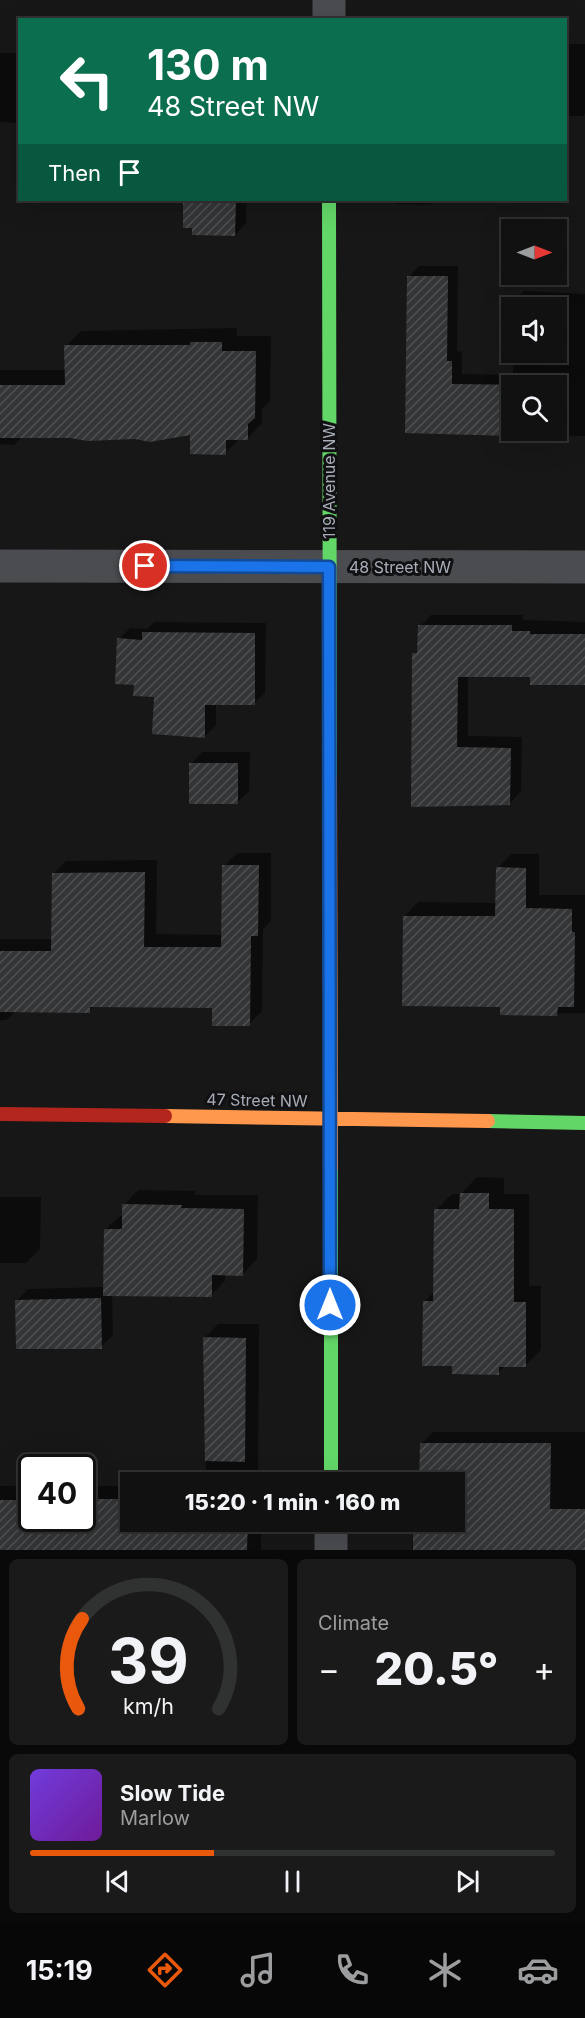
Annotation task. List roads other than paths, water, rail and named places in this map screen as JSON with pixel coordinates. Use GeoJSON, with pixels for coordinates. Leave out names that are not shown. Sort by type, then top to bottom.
{"type":"FeatureCollection","features":[{"type":"Feature","properties":{"kind":"street"},"geometry":{"type":"LineString","coordinates":[[329,0],[329,18]]}},
{"type":"Feature","properties":{"kind":"street","name":"119 Avenue NW"},"geometry":{"type":"LineString","coordinates":[[329,201],[331,1472]]}},
{"type":"Feature","properties":{"kind":"street","name":"48 Street NW"},"geometry":{"type":"LineString","coordinates":[[0,566],[585,567]]}},
{"type":"Feature","properties":{"kind":"street","name":"47 Street NW"},"geometry":{"type":"LineString","coordinates":[[0,1114],[330,1117],[585,1123]]}},
{"type":"Feature","properties":{"kind":"street"},"geometry":{"type":"LineString","coordinates":[[331,1532],[331,1550]]}}]}
